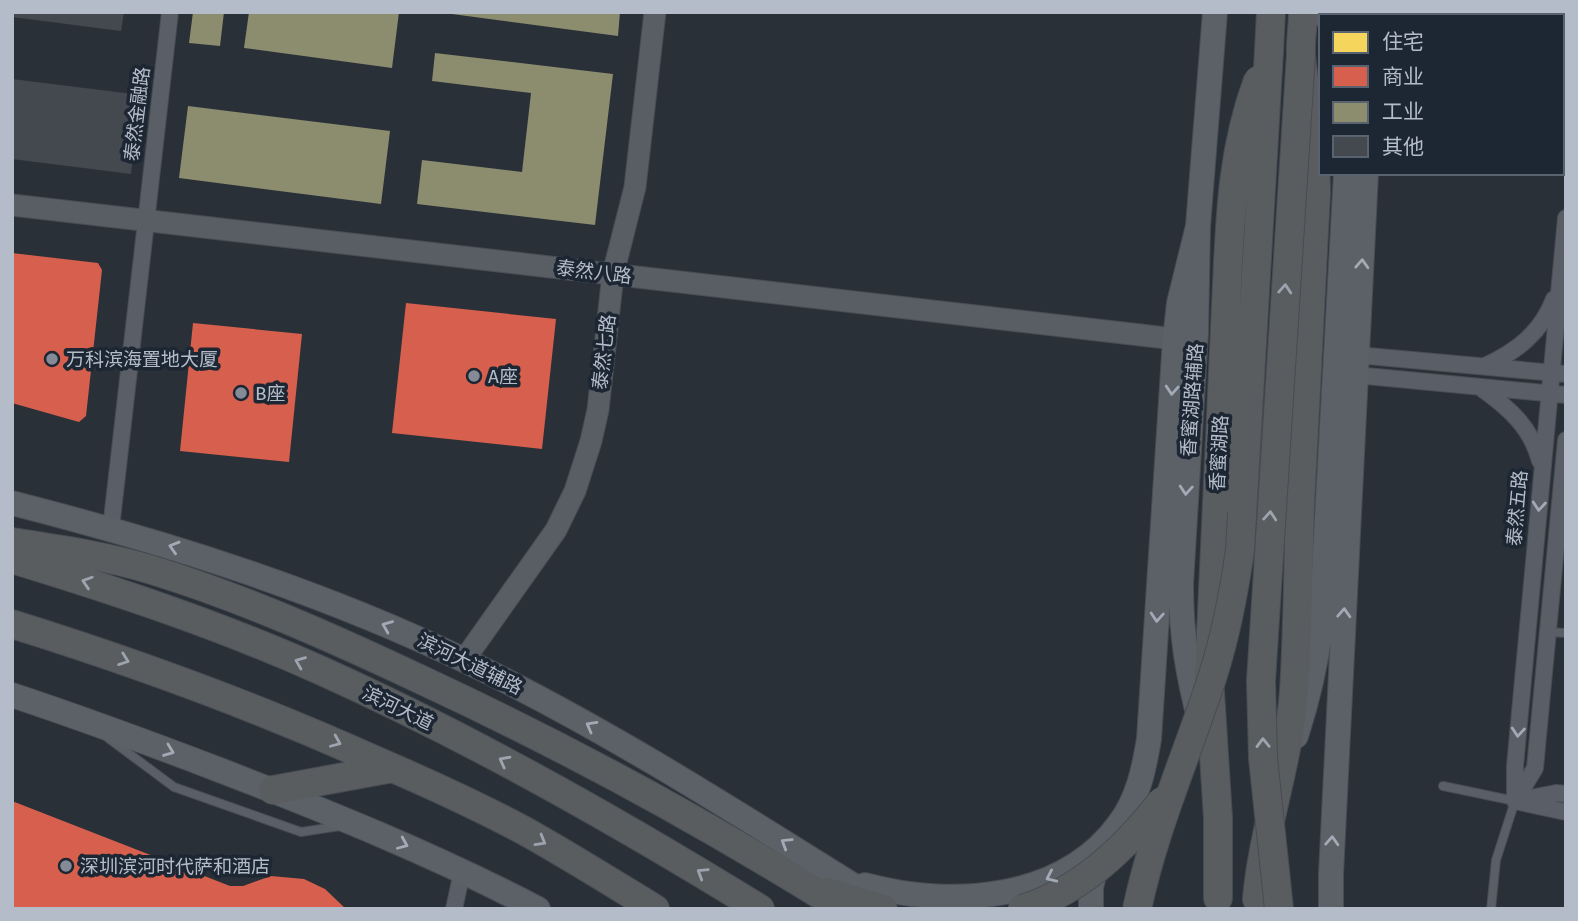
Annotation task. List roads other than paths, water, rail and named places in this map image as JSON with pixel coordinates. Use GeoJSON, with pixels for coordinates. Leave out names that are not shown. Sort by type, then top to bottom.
{"type":"FeatureCollection","features":[{"type":"Feature","properties":{"kind":"highway","name":"香蜜湖路"},"geometry":{"type":"LineString","coordinates":[[1218,904],[1216,785],[1209,677],[1230,210],[1245,115],[1269,51],[1271,12]]}},
{"type":"Feature","properties":{"kind":"highway"},"geometry":{"type":"LineString","coordinates":[[1264,906],[1261,681],[1303,12]]}},
{"type":"Feature","properties":{"kind":"highway"},"geometry":{"type":"LineString","coordinates":[[1137,909],[1175,781],[1214,672],[1234,591],[1240,550],[1269,51]]}},
{"type":"Feature","properties":{"kind":"highway"},"geometry":{"type":"LineString","coordinates":[[1264,906],[1265,838],[1282,776],[1294,691],[1316,165],[1301,54]]}},
{"type":"Feature","properties":{"kind":"highway"},"geometry":{"type":"LineString","coordinates":[[12,542],[89,554],[150,570],[222,594],[369,655],[557,745],[652,796],[844,909]]}},
{"type":"Feature","properties":{"kind":"highway","name":"滨河大道"},"geometry":{"type":"LineString","coordinates":[[12,559],[191,617],[321,671],[473,745],[639,834],[760,909]]}},
{"type":"Feature","properties":{"kind":"highway"},"geometry":{"type":"LineString","coordinates":[[12,624],[216,693],[393,768],[522,830],[655,909]]}},
{"type":"Feature","properties":{"kind":"highway"},"geometry":{"type":"LineString","coordinates":[[273,790],[393,768]]}},
{"type":"Feature","properties":{"kind":"highway"},"geometry":{"type":"LineString","coordinates":[[1022,909],[1056,896],[1103,864],[1146,821],[1175,781]]}},
{"type":"Feature","properties":{"kind":"highway"},"geometry":{"type":"LineString","coordinates":[[805,885],[883,909]]}},
{"type":"Feature","properties":{"kind":"main road","name":"香蜜湖路辅路"},"geometry":{"type":"LineString","coordinates":[[1215,12],[1198,226],[1196,333],[1181,584],[1181,626],[1187,671],[1216,785]]}},
{"type":"Feature","properties":{"kind":"main road"},"geometry":{"type":"LineString","coordinates":[[1331,175],[1343,234]]}},
{"type":"Feature","properties":{"kind":"main road"},"geometry":{"type":"LineString","coordinates":[[1282,776],[1307,702],[1321,626],[1346,175]]}},
{"type":"Feature","properties":{"kind":"main road"},"geometry":{"type":"LineString","coordinates":[[1329,909],[1366,175]]}},
{"type":"Feature","properties":{"kind":"main road"},"geometry":{"type":"LineString","coordinates":[[844,880],[890,892],[923,896],[975,897],[1016,890],[1049,879],[1104,842],[1121,822],[1135,797],[1149,739],[1175,339],[1179,303],[1198,226]]}},
{"type":"Feature","properties":{"kind":"main road","name":"滨河大道辅路"},"geometry":{"type":"LineString","coordinates":[[12,503],[111,528],[240,568],[394,628],[464,660],[635,750],[891,909]]}},
{"type":"Feature","properties":{"kind":"main road"},"geometry":{"type":"LineString","coordinates":[[12,695],[273,790],[462,872],[538,909]]}},
{"type":"Feature","properties":{"kind":"main road"},"geometry":{"type":"LineString","coordinates":[[1091,909],[1091,887],[1104,842]]}},
{"type":"Feature","properties":{"kind":"main road"},"geometry":{"type":"LineString","coordinates":[[609,880],[647,909]]}},
{"type":"Feature","properties":{"kind":"street","name":"泰然金融路"},"geometry":{"type":"LineString","coordinates":[[111,528],[170,12]]}},
{"type":"Feature","properties":{"kind":"street","name":"泰然七路"},"geometry":{"type":"LineString","coordinates":[[464,660],[556,530],[575,491],[595,424],[613,274],[635,187],[655,12]]}},
{"type":"Feature","properties":{"kind":"street"},"geometry":{"type":"LineString","coordinates":[[1200,12],[1206,25],[1212,64]]}},
{"type":"Feature","properties":{"kind":"street","name":"泰然八路"},"geometry":{"type":"LineString","coordinates":[[12,205],[1175,339]]}},
{"type":"Feature","properties":{"kind":"street","name":"泰然五路"},"geometry":{"type":"LineString","coordinates":[[1515,802],[1514,766],[1549,393],[1558,373],[1559,283],[1566,218]]}},
{"type":"Feature","properties":{"kind":"street"},"geometry":{"type":"LineString","coordinates":[[1483,367],[1502,358],[1532,336],[1546,315],[1559,283]]}},
{"type":"Feature","properties":{"kind":"street"},"geometry":{"type":"LineString","coordinates":[[1357,365],[1483,367],[1558,373]]}},
{"type":"Feature","properties":{"kind":"street"},"geometry":{"type":"LineString","coordinates":[[1357,365],[1479,387],[1566,395]]}},
{"type":"Feature","properties":{"kind":"street"},"geometry":{"type":"LineString","coordinates":[[1479,387],[1516,415],[1536,445],[1542,467]]}},
{"type":"Feature","properties":{"kind":"street","name":"泰然五路"},"geometry":{"type":"LineString","coordinates":[[1515,802],[1535,768],[1566,440]]}},
{"type":"Feature","properties":{"kind":"street"},"geometry":{"type":"LineString","coordinates":[[1515,802],[1556,793],[1566,794]]}},
{"type":"Feature","properties":{"kind":"street"},"geometry":{"type":"LineString","coordinates":[[1515,802],[1566,811]]}},
{"type":"Feature","properties":{"kind":"street"},"geometry":{"type":"LineString","coordinates":[[454,909],[462,872]]}},
{"type":"Feature","properties":{"kind":"lane"},"geometry":{"type":"LineString","coordinates":[[1503,12],[1521,14]]}},
{"type":"Feature","properties":{"kind":"lane"},"geometry":{"type":"LineString","coordinates":[[1548,632],[1566,633]]}},
{"type":"Feature","properties":{"kind":"lane"},"geometry":{"type":"LineString","coordinates":[[81,718],[174,787],[301,832],[355,824]]}},
{"type":"Feature","properties":{"kind":"lane"},"geometry":{"type":"LineString","coordinates":[[1443,786],[1515,802]]}},
{"type":"Feature","properties":{"kind":"lane","name":"泰然五路"},"geometry":{"type":"LineString","coordinates":[[1491,909],[1496,860],[1515,802]]}},
{"type":"Feature","properties":{"kind":"place","name":"万科滨海置地大厦"},"geometry":{"type":"Point","coordinates":[52,359]}},
{"type":"Feature","properties":{"kind":"place","name":"A座"},"geometry":{"type":"Point","coordinates":[474,376]}},
{"type":"Feature","properties":{"kind":"place","name":"B座"},"geometry":{"type":"Point","coordinates":[241,393]}},
{"type":"Feature","properties":{"kind":"place","name":"深圳滨河时代萨和酒店"},"geometry":{"type":"Point","coordinates":[66,866]}}]}
